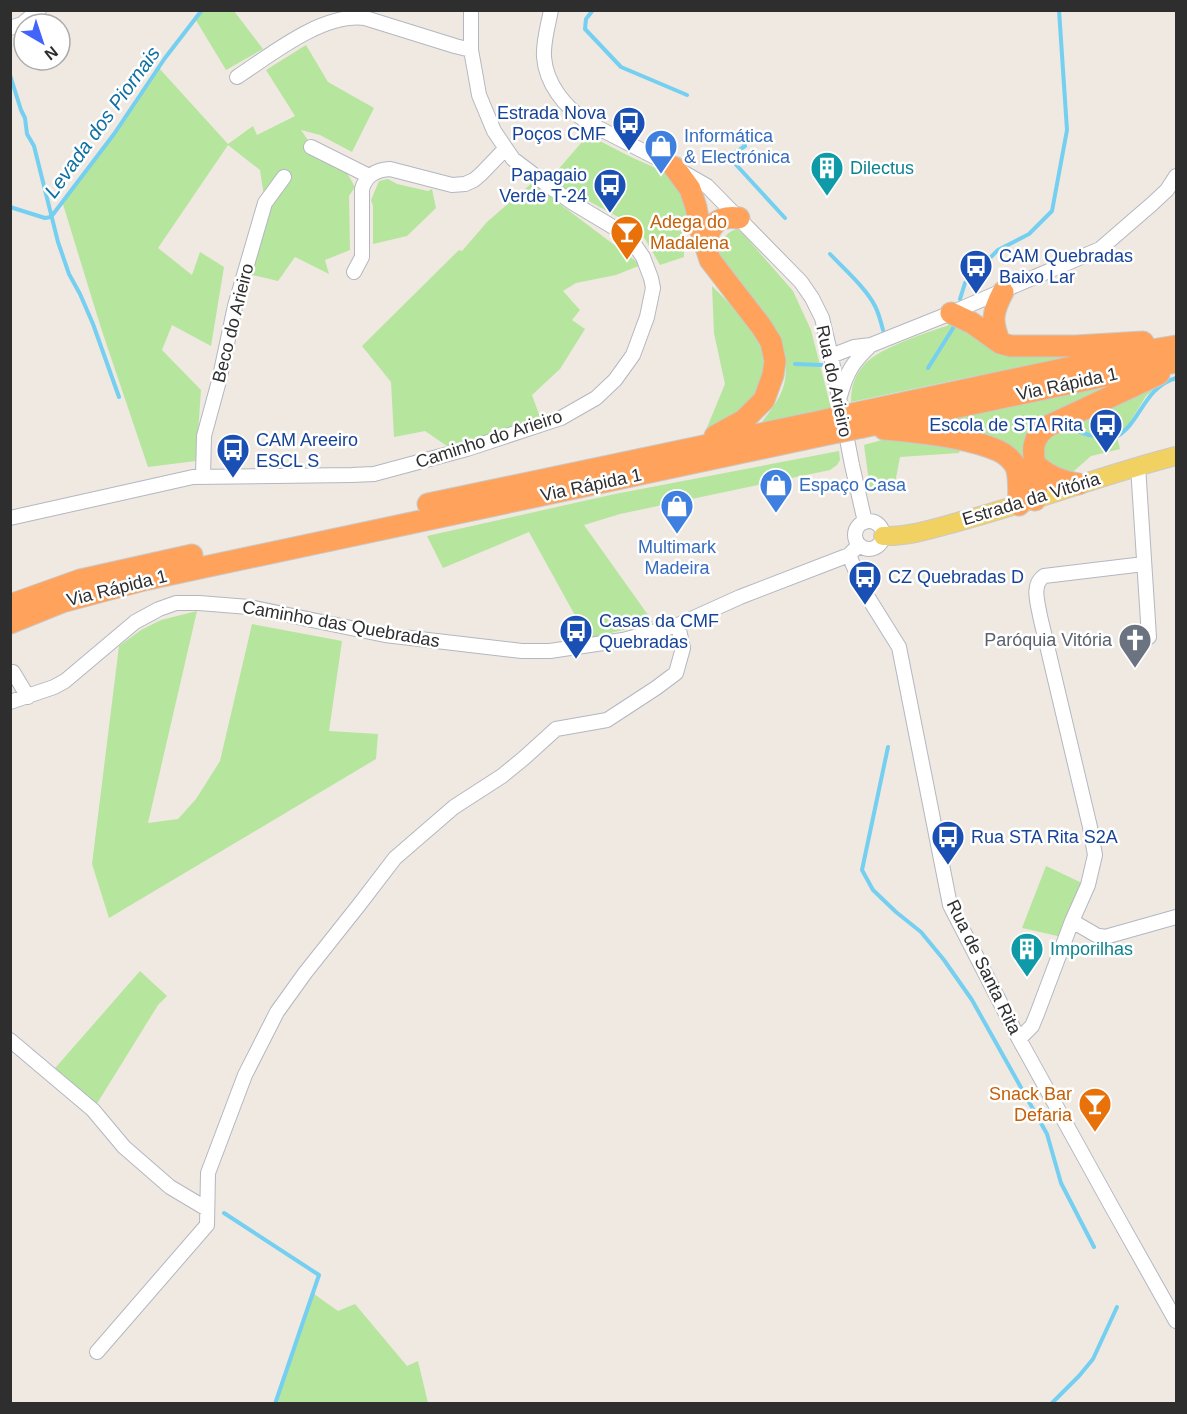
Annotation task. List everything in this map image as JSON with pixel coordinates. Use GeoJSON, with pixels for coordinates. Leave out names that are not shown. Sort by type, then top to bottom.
{"type":"FeatureCollection","features":[{"type":"Feature","properties":{"kind":"highway"},"geometry":{"type":"LineString","coordinates":[[674,167],[690,189],[710,260],[761,326],[771,342],[775,361],[773,375],[764,400],[744,420],[684,450]]}},
{"type":"Feature","properties":{"kind":"highway"},"geometry":{"type":"LineString","coordinates":[[705,245],[708,233],[718,221],[728,216],[739,218]]}},
{"type":"Feature","properties":{"kind":"highway"},"geometry":{"type":"LineString","coordinates":[[1000,343],[993,327],[993,313],[1003,292]]}},
{"type":"Feature","properties":{"kind":"highway"},"geometry":{"type":"LineString","coordinates":[[951,314],[972,323],[1000,343],[1011,346],[1076,346],[1151,342],[1176,345]]}},
{"type":"Feature","properties":{"kind":"highway","name":"Via Rápida 1"},"geometry":{"type":"LineString","coordinates":[[862,420],[1176,345]]}},
{"type":"Feature","properties":{"kind":"highway"},"geometry":{"type":"LineString","coordinates":[[1027,502],[1038,483],[1033,452],[1038,433],[1176,364]]}},
{"type":"Feature","properties":{"kind":"highway","name":"Via Rápida 1"},"geometry":{"type":"LineString","coordinates":[[10,623],[62,602],[144,580],[818,429],[1176,364]]}},
{"type":"Feature","properties":{"kind":"highway"},"geometry":{"type":"LineString","coordinates":[[862,420],[949,437],[999,451],[1006,455],[1016,467],[1018,481],[1027,502]]}},
{"type":"Feature","properties":{"kind":"highway","name":"Via Rápida 1"},"geometry":{"type":"LineString","coordinates":[[10,605],[65,585],[112,572],[684,450],[818,429]]}},
{"type":"Feature","properties":{"kind":"highway"},"geometry":{"type":"LineString","coordinates":[[1034,463],[1052,477],[1079,484]]}},
{"type":"Feature","properties":{"kind":"main road","name":"Estrada da Vitória"},"geometry":{"type":"LineString","coordinates":[[884,536],[905,536],[1027,502],[1079,484],[1176,456]]}},
{"type":"Feature","properties":{"kind":"street"},"geometry":{"type":"LineString","coordinates":[[10,28],[22,24],[39,10]]}},
{"type":"Feature","properties":{"kind":"street","name":"Caminho do Arieiro"},"geometry":{"type":"LineString","coordinates":[[10,518],[193,477],[374,474],[467,449],[561,418],[596,398],[615,380],[633,355],[653,288],[643,257],[634,243],[623,233],[549,187],[513,159],[505,149],[494,131],[479,95],[471,50],[471,10]]}},
{"type":"Feature","properties":{"kind":"street","name":"Rua do Arieiro"},"geometry":{"type":"LineString","coordinates":[[550,10],[544,44],[544,59],[549,78],[565,104],[587,122],[707,186],[801,282],[812,298],[822,318],[832,360],[865,522]]}},
{"type":"Feature","properties":{"kind":"street"},"geometry":{"type":"LineString","coordinates":[[237,77],[307,32],[330,21],[353,16],[471,50]]}},
{"type":"Feature","properties":{"kind":"street"},"geometry":{"type":"LineString","coordinates":[[311,147],[369,176]]}},
{"type":"Feature","properties":{"kind":"street"},"geometry":{"type":"LineString","coordinates":[[354,272],[362,257],[362,189],[369,176],[381,169],[390,169],[452,185],[465,184],[481,174],[505,149]]}},
{"type":"Feature","properties":{"kind":"street"},"geometry":{"type":"LineString","coordinates":[[832,360],[855,347],[872,345],[951,314],[1100,249],[1167,190],[1176,176]]}},
{"type":"Feature","properties":{"kind":"street","name":"Beco do Arieiro"},"geometry":{"type":"LineString","coordinates":[[203,476],[204,436],[219,381],[235,306],[266,204],[284,177]]}},
{"type":"Feature","properties":{"kind":"street"},"geometry":{"type":"LineString","coordinates":[[824,329],[839,341],[855,347]]}},
{"type":"Feature","properties":{"kind":"street"},"geometry":{"type":"LineString","coordinates":[[840,398],[845,379],[855,361],[872,345]]}},
{"type":"Feature","properties":{"kind":"street"},"geometry":{"type":"LineString","coordinates":[[832,360],[855,361]]}},
{"type":"Feature","properties":{"kind":"street"},"geometry":{"type":"LineString","coordinates":[[1138,466],[1149,637]]}},
{"type":"Feature","properties":{"kind":"street"},"geometry":{"type":"LineString","coordinates":[[865,522],[874,522],[883,531],[884,536],[880,544],[867,549],[859,545],[856,532],[858,527],[865,522]]}},
{"type":"Feature","properties":{"kind":"street","name":"Caminho das Quebradas"},"geometry":{"type":"LineString","coordinates":[[10,702],[65,681],[135,622],[176,603],[249,607],[385,635],[538,652],[550,651],[623,640],[678,625],[740,597],[849,555],[859,545]]}},
{"type":"Feature","properties":{"kind":"street","name":"Rua de Santa Rita"},"geometry":{"type":"LineString","coordinates":[[849,555],[864,591],[899,647],[950,905],[1019,1039],[1176,1321]]}},
{"type":"Feature","properties":{"kind":"street"},"geometry":{"type":"LineString","coordinates":[[1019,1039],[1032,1026],[1037,1014],[1088,885],[1095,855],[1040,616],[1036,585],[1044,576],[1144,564]]}},
{"type":"Feature","properties":{"kind":"street"},"geometry":{"type":"LineString","coordinates":[[97,1352],[207,1225],[208,1173],[245,1075],[277,1012],[304,973],[395,858],[453,807],[502,776],[556,729],[607,720],[676,673],[683,648],[678,625]]}},
{"type":"Feature","properties":{"kind":"street"},"geometry":{"type":"LineString","coordinates":[[13,672],[28,697]]}},
{"type":"Feature","properties":{"kind":"street"},"geometry":{"type":"LineString","coordinates":[[1072,921],[1096,935],[1105,937],[1176,917]]}},
{"type":"Feature","properties":{"kind":"street"},"geometry":{"type":"LineString","coordinates":[[10,1040],[93,1110],[124,1147],[170,1187],[207,1209]]}},
{"type":"Feature","properties":{"kind":"green space"},"geometry":{"type":"Polygon","coordinates":[[[200,11],[234,11],[263,49],[226,70],[194,17],[200,11]]]}},
{"type":"Feature","properties":{"kind":"green space"},"geometry":{"type":"Polygon","coordinates":[[[306,45],[328,82],[374,108],[352,152],[320,135],[301,130],[310,143],[308,154],[347,173],[355,187],[349,196],[350,250],[325,260],[329,274],[295,257],[278,281],[244,273],[265,203],[260,170],[228,145],[158,248],[192,275],[200,252],[224,267],[211,346],[172,325],[162,350],[201,390],[196,461],[148,467],[101,328],[62,201],[114,134],[158,67],[228,144],[253,126],[257,135],[295,116],[266,70],[306,45]]]}},
{"type":"Feature","properties":{"kind":"green space"},"geometry":{"type":"Polygon","coordinates":[[[588,135],[674,176],[684,195],[690,224],[681,225],[684,257],[660,265],[645,239],[624,220],[549,180],[588,135]]]}},
{"type":"Feature","properties":{"kind":"green space"},"geometry":{"type":"Polygon","coordinates":[[[388,179],[397,184],[428,191],[432,189],[436,208],[407,236],[373,244],[371,200],[379,181],[388,179]]]}},
{"type":"Feature","properties":{"kind":"green space"},"geometry":{"type":"Polygon","coordinates":[[[532,183],[641,265],[616,275],[576,283],[563,291],[580,310],[572,320],[585,329],[560,369],[532,395],[540,417],[450,448],[425,431],[394,437],[391,382],[362,346],[459,250],[462,251],[487,222],[532,183]]]}},
{"type":"Feature","properties":{"kind":"green space"},"geometry":{"type":"Polygon","coordinates":[[[737,229],[793,291],[811,330],[831,408],[760,424],[780,396],[786,366],[780,342],[719,264],[724,238],[737,229]]]}},
{"type":"Feature","properties":{"kind":"green space"},"geometry":{"type":"Polygon","coordinates":[[[712,286],[730,304],[761,344],[766,369],[761,389],[728,424],[706,430],[725,384],[714,333],[712,286]]]}},
{"type":"Feature","properties":{"kind":"green space"},"geometry":{"type":"Polygon","coordinates":[[[957,322],[974,332],[1121,351],[970,377],[851,402],[855,379],[863,366],[871,359],[893,346],[957,322]]]}},
{"type":"Feature","properties":{"kind":"green space"},"geometry":{"type":"Polygon","coordinates":[[[1166,380],[1146,396],[1128,425],[1117,437],[1120,449],[1091,456],[1074,471],[1068,473],[1043,465],[1040,446],[1050,436],[1166,380]]]}},
{"type":"Feature","properties":{"kind":"green space"},"geometry":{"type":"Polygon","coordinates":[[[1121,381],[1025,441],[1022,466],[928,423],[1121,381]]]}},
{"type":"Feature","properties":{"kind":"green space"},"geometry":{"type":"Polygon","coordinates":[[[889,438],[962,445],[959,453],[900,457],[895,483],[870,489],[864,445],[889,438]]]}},
{"type":"Feature","properties":{"kind":"green space"},"geometry":{"type":"Polygon","coordinates":[[[839,451],[840,460],[830,470],[620,514],[584,525],[653,622],[588,639],[529,532],[443,568],[427,536],[615,494],[839,451]]]}},
{"type":"Feature","properties":{"kind":"green space"},"geometry":{"type":"Polygon","coordinates":[[[197,611],[148,823],[178,819],[196,799],[220,761],[252,624],[342,641],[329,731],[378,734],[376,759],[109,918],[92,864],[119,646],[141,630],[161,620],[197,611]]]}},
{"type":"Feature","properties":{"kind":"green space"},"geometry":{"type":"Polygon","coordinates":[[[1046,866],[1082,883],[1062,937],[1022,928],[1046,866]]]}},
{"type":"Feature","properties":{"kind":"green space"},"geometry":{"type":"Polygon","coordinates":[[[140,971],[167,996],[158,1005],[93,1110],[50,1074],[140,971]]]}},
{"type":"Feature","properties":{"kind":"green space"},"geometry":{"type":"Polygon","coordinates":[[[314,1294],[338,1311],[355,1304],[407,1366],[418,1361],[428,1403],[276,1403],[314,1294]]]}},
{"type":"Feature","properties":{"kind":"waterway","name":"Levada dos Piornais"},"geometry":{"type":"LineString","coordinates":[[10,207],[45,218],[51,217],[114,134],[165,58],[202,10]]}},
{"type":"Feature","properties":{"kind":"waterway","name":"Levada dos Piornais"},"geometry":{"type":"LineString","coordinates":[[593,10],[586,19],[585,29],[621,67],[687,95]]}},
{"type":"Feature","properties":{"kind":"waterway"},"geometry":{"type":"LineString","coordinates":[[960,299],[965,283],[998,250],[1029,234],[1052,211],[1067,130],[1059,10]]}},
{"type":"Feature","properties":{"kind":"waterway"},"geometry":{"type":"LineString","coordinates":[[10,75],[25,118],[27,134],[34,146],[58,242],[69,274],[93,324],[119,397]]}},
{"type":"Feature","properties":{"kind":"waterway","name":"Levada dos Piornais"},"geometry":{"type":"LineString","coordinates":[[733,134],[745,146],[729,157],[785,218]]}},
{"type":"Feature","properties":{"kind":"waterway","name":"Levada dos Piornais"},"geometry":{"type":"LineString","coordinates":[[830,254],[871,299],[878,312],[883,330]]}},
{"type":"Feature","properties":{"kind":"waterway"},"geometry":{"type":"LineString","coordinates":[[928,368],[955,325]]}},
{"type":"Feature","properties":{"kind":"waterway"},"geometry":{"type":"LineString","coordinates":[[795,364],[822,365]]}},
{"type":"Feature","properties":{"kind":"waterway","name":"Levada dos Piornais"},"geometry":{"type":"LineString","coordinates":[[1077,431],[1114,438],[1130,425],[1156,390],[1176,378]]}},
{"type":"Feature","properties":{"kind":"waterway"},"geometry":{"type":"LineString","coordinates":[[888,747],[862,870],[873,890],[921,932],[972,1000],[1047,1134],[1061,1183],[1094,1247]]}},
{"type":"Feature","properties":{"kind":"waterway"},"geometry":{"type":"LineString","coordinates":[[224,1213],[319,1275],[275,1404]]}},
{"type":"Feature","properties":{"kind":"waterway"},"geometry":{"type":"LineString","coordinates":[[1051,1404],[1093,1359],[1117,1307]]}},
{"type":"Feature","properties":{"kind":"place","name":"Estrada Nova Poços CMF"},"geometry":{"type":"Point","coordinates":[629,152]}},
{"type":"Feature","properties":{"kind":"place","name":"Informática & Electrónica"},"geometry":{"type":"Point","coordinates":[661,175]}},
{"type":"Feature","properties":{"kind":"place","name":"Dilectus"},"geometry":{"type":"Point","coordinates":[827,197]}},
{"type":"Feature","properties":{"kind":"place","name":"Papagaio Verde T-24"},"geometry":{"type":"Point","coordinates":[610,214]}},
{"type":"Feature","properties":{"kind":"place","name":"Adega do Madalena"},"geometry":{"type":"Point","coordinates":[627,261]}},
{"type":"Feature","properties":{"kind":"place","name":"CAM Quebradas Baixo Lar"},"geometry":{"type":"Point","coordinates":[976,295]}},
{"type":"Feature","properties":{"kind":"place","name":"Escola de STA Rita"},"geometry":{"type":"Point","coordinates":[1106,454]}},
{"type":"Feature","properties":{"kind":"place","name":"CAM Areeiro ESCL S"},"geometry":{"type":"Point","coordinates":[233,479]}},
{"type":"Feature","properties":{"kind":"place","name":"Espaço Casa"},"geometry":{"type":"Point","coordinates":[776,514]}},
{"type":"Feature","properties":{"kind":"place","name":"Multimark Madeira"},"geometry":{"type":"Point","coordinates":[677,535]}},
{"type":"Feature","properties":{"kind":"place","name":"CZ Quebradas D"},"geometry":{"type":"Point","coordinates":[865,606]}},
{"type":"Feature","properties":{"kind":"place","name":"Casas da CMF Quebradas"},"geometry":{"type":"Point","coordinates":[576,660]}},
{"type":"Feature","properties":{"kind":"place","name":"Paróquia Vitória"},"geometry":{"type":"Point","coordinates":[1135,669]}},
{"type":"Feature","properties":{"kind":"place","name":"Rua STA Rita S2A"},"geometry":{"type":"Point","coordinates":[948,866]}},
{"type":"Feature","properties":{"kind":"place","name":"Imporilhas"},"geometry":{"type":"Point","coordinates":[1027,978]}},
{"type":"Feature","properties":{"kind":"place","name":"Snack Bar Defaria"},"geometry":{"type":"Point","coordinates":[1095,1133]}}]}
